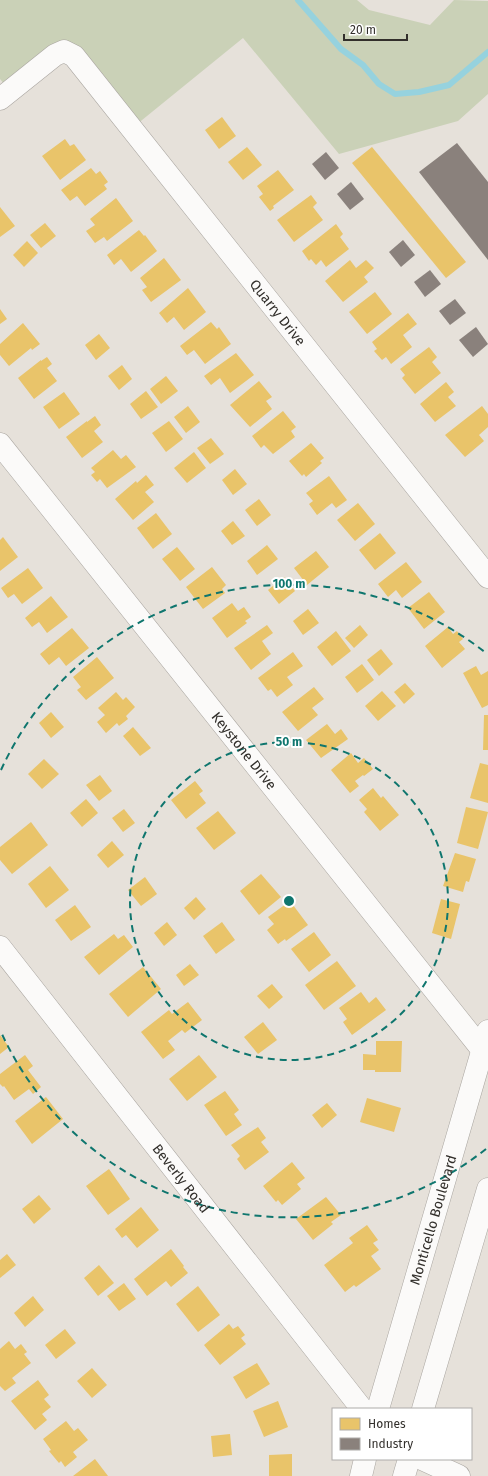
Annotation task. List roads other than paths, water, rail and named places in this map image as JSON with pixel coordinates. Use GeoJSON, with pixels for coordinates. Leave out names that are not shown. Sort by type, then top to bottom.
{"type":"FeatureCollection","features":[{"type":"Feature","properties":{"kind":"street","name":"Quarry Drive"},"geometry":{"type":"LineString","coordinates":[[0,99],[55,56],[64,51],[74,56],[488,577]]}},
{"type":"Feature","properties":{"kind":"street","name":"Keystone Drive"},"geometry":{"type":"LineString","coordinates":[[0,444],[486,1046]]}},
{"type":"Feature","properties":{"kind":"street","name":"Beverly Road"},"geometry":{"type":"LineString","coordinates":[[0,947],[361,1408]]}},
{"type":"Feature","properties":{"kind":"street","name":"Monticello Boulevard"},"geometry":{"type":"LineString","coordinates":[[378,1408],[486,1046]]}},
{"type":"Feature","properties":{"kind":"street"},"geometry":{"type":"LineString","coordinates":[[423,1408],[488,1189]]}},
{"type":"Feature","properties":{"kind":"street"},"geometry":{"type":"LineString","coordinates":[[361,1476],[365,1460]]}},
{"type":"Feature","properties":{"kind":"street"},"geometry":{"type":"LineString","coordinates":[[404,1476],[409,1460]]}},
{"type":"Feature","properties":{"kind":"street"},"geometry":{"type":"LineString","coordinates":[[424,1460],[459,1476]]}},
{"type":"Feature","properties":{"kind":"waterway"},"geometry":{"type":"LineString","coordinates":[[298,0],[341,49],[363,65],[379,84],[395,94],[419,92],[449,85],[488,52]]}}]}
